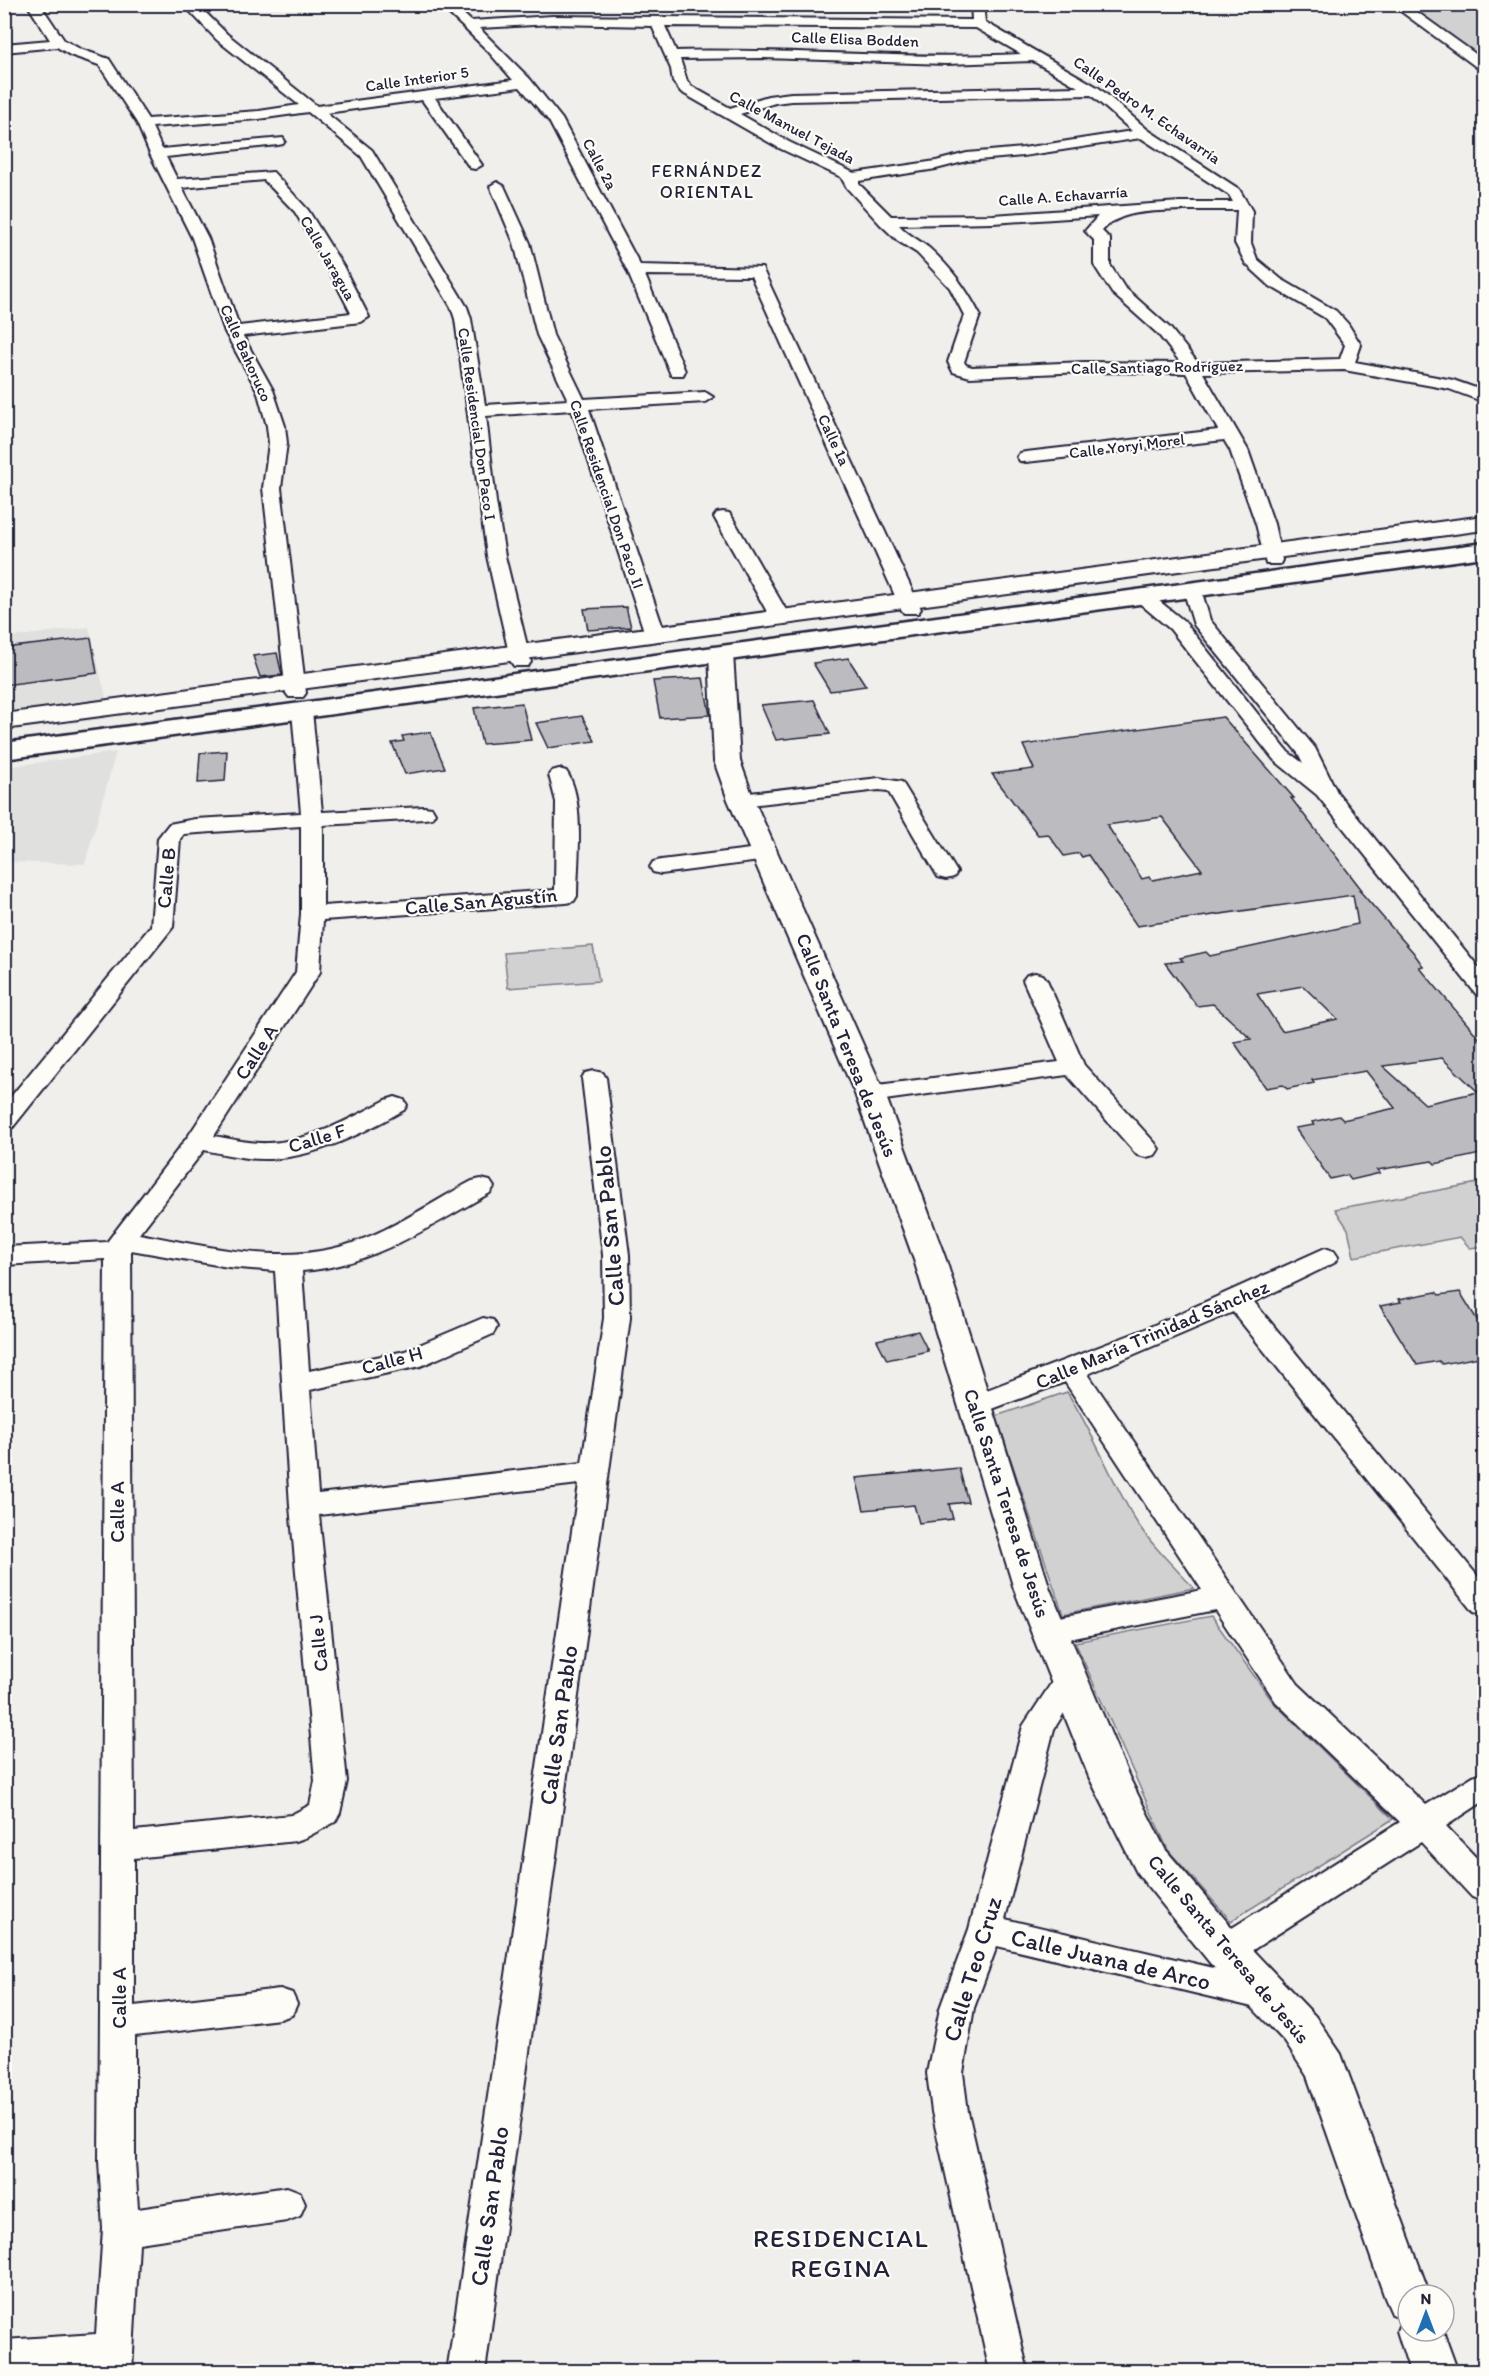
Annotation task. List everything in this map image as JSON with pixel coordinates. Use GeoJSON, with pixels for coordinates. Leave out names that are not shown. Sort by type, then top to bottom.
{"type":"FeatureCollection","features":[{"type":"Feature","properties":{"kind":"main road"},"geometry":{"type":"LineString","coordinates":[[4,751],[520,657],[1272,556],[1485,532]]}},
{"type":"Feature","properties":{"kind":"main road"},"geometry":{"type":"LineString","coordinates":[[4,731],[298,696],[722,654],[1485,550]]}},
{"type":"Feature","properties":{"kind":"street"},"geometry":{"type":"LineString","coordinates":[[4,48],[59,43],[33,4]]}},
{"type":"Feature","properties":{"kind":"street","name":"Calle Residencial Don Paco I"},"geometry":{"type":"LineString","coordinates":[[189,4],[222,38],[367,153],[459,307],[463,318],[477,411],[487,502],[496,556],[520,657]]}},
{"type":"Feature","properties":{"kind":"street","name":"Calle 2a"},"geometry":{"type":"LineString","coordinates":[[445,4],[525,82],[555,119],[635,270],[676,371]]}},
{"type":"Feature","properties":{"kind":"street"},"geometry":{"type":"LineString","coordinates":[[468,26],[578,20],[657,23],[979,24],[977,4]]}},
{"type":"Feature","properties":{"kind":"street"},"geometry":{"type":"LineString","coordinates":[[1397,4],[1485,66]]}},
{"type":"Feature","properties":{"kind":"street","name":"Calle Manuel Tejada"},"geometry":{"type":"LineString","coordinates":[[657,23],[678,69],[678,79],[683,86],[784,145],[851,178],[852,185],[885,221],[903,238],[922,250],[957,286],[972,315],[956,362],[959,368],[970,372]]}},
{"type":"Feature","properties":{"kind":"street","name":"Calle Pedro M. Echavarría"},"geometry":{"type":"LineString","coordinates":[[979,24],[1094,91],[1143,133],[1234,192],[1244,206]]}},
{"type":"Feature","properties":{"kind":"street","name":"Calle Bahoruco"},"geometry":{"type":"LineString","coordinates":[[59,43],[75,52],[104,62],[144,123],[157,154],[200,238],[233,333],[265,390],[276,426],[278,443],[272,488],[298,696]]}},
{"type":"Feature","properties":{"kind":"street","name":"Calle Elisa Bodden"},"geometry":{"type":"LineString","coordinates":[[672,55],[771,53],[990,60],[1038,57]]}},
{"type":"Feature","properties":{"kind":"street","name":"Calle Interior 5"},"geometry":{"type":"LineString","coordinates":[[144,123],[259,115],[525,82]]}},
{"type":"Feature","properties":{"kind":"street"},"geometry":{"type":"LineString","coordinates":[[729,113],[772,99],[791,97],[1094,91]]}},
{"type":"Feature","properties":{"kind":"street"},"geometry":{"type":"LineString","coordinates":[[426,96],[475,165]]}},
{"type":"Feature","properties":{"kind":"street"},"geometry":{"type":"LineString","coordinates":[[851,178],[936,165],[968,157],[1023,152],[1143,133]]}},
{"type":"Feature","properties":{"kind":"street"},"geometry":{"type":"LineString","coordinates":[[157,154],[278,141]]}},
{"type":"Feature","properties":{"kind":"street","name":"Calle Jaragua"},"geometry":{"type":"LineString","coordinates":[[174,184],[268,175],[301,210],[335,266],[362,317],[233,333]]}},
{"type":"Feature","properties":{"kind":"street","name":"Calle Residencial Don Paco II"},"geometry":{"type":"LineString","coordinates":[[497,186],[522,243],[545,335],[576,405],[581,411],[655,634]]}},
{"type":"Feature","properties":{"kind":"street","name":"Calle A. Echavarría"},"geometry":{"type":"LineString","coordinates":[[885,221],[993,219],[1180,206],[1244,206]]}},
{"type":"Feature","properties":{"kind":"street"},"geometry":{"type":"LineString","coordinates":[[1244,206],[1246,216],[1241,244],[1250,259],[1262,274],[1322,307],[1336,318],[1353,345],[1348,361],[1344,365]]}},
{"type":"Feature","properties":{"kind":"street"},"geometry":{"type":"LineString","coordinates":[[1093,231],[1104,219],[1126,209]]}},
{"type":"Feature","properties":{"kind":"street"},"geometry":{"type":"LineString","coordinates":[[993,219],[1093,231],[1102,239],[1102,265],[1118,290],[1164,331],[1193,368],[1239,450],[1265,524],[1272,556],[1485,523]]}},
{"type":"Feature","properties":{"kind":"street","name":"Calle 1a"},"geometry":{"type":"LineString","coordinates":[[635,270],[757,271],[909,604]]}},
{"type":"Feature","properties":{"kind":"street","name":"Calle Santiago Rodríguez"},"geometry":{"type":"LineString","coordinates":[[970,372],[1085,368],[1344,365],[1453,385],[1485,397]]}},
{"type":"Feature","properties":{"kind":"street"},"geometry":{"type":"LineString","coordinates":[[477,411],[705,398]]}},
{"type":"Feature","properties":{"kind":"street","name":"Calle Yoryi Morel"},"geometry":{"type":"LineString","coordinates":[[1026,457],[1229,434]]}},
{"type":"Feature","properties":{"kind":"street"},"geometry":{"type":"LineString","coordinates":[[723,517],[780,617]]}},
{"type":"Feature","properties":{"kind":"street"},"geometry":{"type":"LineString","coordinates":[[1192,589],[1201,621],[1308,752],[1328,794]]}},
{"type":"Feature","properties":{"kind":"street"},"geometry":{"type":"LineString","coordinates":[[1141,596],[1177,625],[1281,756],[1328,794],[1485,989]]}},
{"type":"Feature","properties":{"kind":"street"},"geometry":{"type":"LineString","coordinates":[[520,657],[655,634],[780,617],[909,604]]}},
{"type":"Feature","properties":{"kind":"street","name":"Calle Santa Teresa de Jesús"},"geometry":{"type":"LineString","coordinates":[[722,654],[727,761],[741,800],[870,1094],[930,1260],[1032,1589],[1109,1777],[1152,1861],[1225,1950],[1300,2029],[1326,2068],[1403,2283]]}},
{"type":"Feature","properties":{"kind":"street"},"geometry":{"type":"LineString","coordinates":[[4,722],[298,696]]}},
{"type":"Feature","properties":{"kind":"street","name":"Calle A"},"geometry":{"type":"LineString","coordinates":[[113,2361],[121,2229],[117,2161],[119,1245],[198,1141],[308,972],[312,914],[312,818],[298,696]]}},
{"type":"Feature","properties":{"kind":"street"},"geometry":{"type":"LineString","coordinates":[[1281,756],[1308,752]]}},
{"type":"Feature","properties":{"kind":"street","name":"Calle San Agustín"},"geometry":{"type":"LineString","coordinates":[[312,914],[566,896],[567,802],[559,775]]}},
{"type":"Feature","properties":{"kind":"street"},"geometry":{"type":"LineString","coordinates":[[741,800],[879,784],[895,786],[946,872]]}},
{"type":"Feature","properties":{"kind":"street","name":"Calle B"},"geometry":{"type":"LineString","coordinates":[[4,1122],[162,927],[169,838],[177,829],[195,825],[424,813]]}},
{"type":"Feature","properties":{"kind":"street"},"geometry":{"type":"LineString","coordinates":[[661,867],[766,854]]}},
{"type":"Feature","properties":{"kind":"street"},"geometry":{"type":"LineString","coordinates":[[1035,980],[1073,1067],[1146,1149]]}},
{"type":"Feature","properties":{"kind":"street"},"geometry":{"type":"LineString","coordinates":[[870,1094],[1073,1067]]}},
{"type":"Feature","properties":{"kind":"street","name":"Calle San Pablo"},"geometry":{"type":"LineString","coordinates":[[466,2372],[617,1308],[616,1255],[594,1078]]}},
{"type":"Feature","properties":{"kind":"street","name":"Calle F"},"geometry":{"type":"LineString","coordinates":[[198,1141],[268,1151],[302,1146],[330,1137],[395,1105]]}},
{"type":"Feature","properties":{"kind":"street"},"geometry":{"type":"LineString","coordinates":[[4,1256],[119,1245],[248,1261],[288,1263],[332,1258],[372,1245],[481,1186]]}},
{"type":"Feature","properties":{"kind":"street","name":"Calle María Trinidad Sánchez"},"geometry":{"type":"LineString","coordinates":[[976,1405],[1072,1371],[1238,1300],[1325,1257]]}},
{"type":"Feature","properties":{"kind":"street","name":"Calle J"},"geometry":{"type":"LineString","coordinates":[[118,1846],[296,1828],[324,1813],[331,1780],[304,1506],[288,1263]]}},
{"type":"Feature","properties":{"kind":"street"},"geometry":{"type":"LineString","coordinates":[[1238,1300],[1485,1604]]}},
{"type":"Feature","properties":{"kind":"street","name":"Calle H"},"geometry":{"type":"LineString","coordinates":[[297,1383],[411,1359],[483,1327]]}},
{"type":"Feature","properties":{"kind":"street"},"geometry":{"type":"LineString","coordinates":[[1072,1371],[1287,1693],[1423,1823],[1485,1887]]}},
{"type":"Feature","properties":{"kind":"street"},"geometry":{"type":"LineString","coordinates":[[304,1506],[595,1472]]}},
{"type":"Feature","properties":{"kind":"street"},"geometry":{"type":"LineString","coordinates":[[1049,1631],[1223,1597]]}},
{"type":"Feature","properties":{"kind":"street","name":"Calle Teo Cruz"},"geometry":{"type":"LineString","coordinates":[[1010,2372],[950,2112],[945,2073],[957,2008],[986,1929],[1040,1726],[1069,1681]]}},
{"type":"Feature","properties":{"kind":"street"},"geometry":{"type":"LineString","coordinates":[[1225,1950],[1485,1785]]}},
{"type":"Feature","properties":{"kind":"street","name":"Calle Juana de Arco"},"geometry":{"type":"LineString","coordinates":[[986,1929],[1271,1996]]}},
{"type":"Feature","properties":{"kind":"street"},"geometry":{"type":"LineString","coordinates":[[119,2023],[280,2004]]}},
{"type":"Feature","properties":{"kind":"street"},"geometry":{"type":"LineString","coordinates":[[121,2229],[287,2204]]}},
{"type":"Feature","properties":{"kind":"street"},"geometry":{"type":"LineString","coordinates":[[1424,2343],[1434,2372]]}},
{"type":"Feature","properties":{"kind":"street"},"geometry":{"type":"LineString","coordinates":[[4,2358],[113,2361]]}},
{"type":"Feature","properties":{"kind":"shaded area"},"geometry":{"type":"Polygon","coordinates":[[[1405,5],[1484,5],[1484,60],[1405,5]]]}},
{"type":"Feature","properties":{"kind":"shaded area"},"geometry":{"type":"Polygon","coordinates":[[[89,627],[111,718],[5,731],[4,638],[89,627]]]}},
{"type":"Feature","properties":{"kind":"shaded area"},"geometry":{"type":"Polygon","coordinates":[[[116,752],[85,864],[5,862],[5,767],[116,752]]]}},
{"type":"Feature","properties":{"kind":"shaded area"},"geometry":{"type":"Polygon","coordinates":[[[593,946],[599,981],[508,988],[504,953],[593,946]]]}},
{"type":"Feature","properties":{"kind":"shaded area"},"geometry":{"type":"Polygon","coordinates":[[[1484,1182],[1484,1246],[1470,1248],[1460,1237],[1354,1257],[1348,1229],[1335,1209],[1484,1182]]]}},
{"type":"Feature","properties":{"kind":"shaded area"},"geometry":{"type":"Polygon","coordinates":[[[1067,1392],[1140,1528],[1194,1588],[1063,1614],[996,1416],[1067,1392]]]}},
{"type":"Feature","properties":{"kind":"shaded area"},"geometry":{"type":"Polygon","coordinates":[[[1211,1616],[1273,1702],[1393,1819],[1231,1921],[1168,1850],[1075,1642],[1211,1616]]]}},
{"type":"Feature","properties":{"kind":"building"},"geometry":{"type":"Polygon","coordinates":[[[626,607],[631,627],[588,630],[584,609],[626,607]]]}},
{"type":"Feature","properties":{"kind":"building"},"geometry":{"type":"Polygon","coordinates":[[[91,638],[97,673],[4,685],[4,648],[91,638]]]}},
{"type":"Feature","properties":{"kind":"building"},"geometry":{"type":"Polygon","coordinates":[[[277,653],[282,675],[260,677],[253,656],[277,653]]]}},
{"type":"Feature","properties":{"kind":"building"},"geometry":{"type":"Polygon","coordinates":[[[848,658],[866,686],[830,691],[813,663],[848,658]]]}},
{"type":"Feature","properties":{"kind":"building"},"geometry":{"type":"Polygon","coordinates":[[[703,678],[710,715],[660,718],[653,681],[703,678]]]}},
{"type":"Feature","properties":{"kind":"building"},"geometry":{"type":"Polygon","coordinates":[[[814,700],[830,734],[776,740],[761,705],[814,700]]]}},
{"type":"Feature","properties":{"kind":"building"},"geometry":{"type":"Polygon","coordinates":[[[522,703],[531,740],[482,744],[474,708],[522,703]]]}},
{"type":"Feature","properties":{"kind":"building"},"geometry":{"type":"Polygon","coordinates":[[[582,716],[595,741],[548,748],[536,723],[582,716]]]}},
{"type":"Feature","properties":{"kind":"building"},"geometry":{"type":"Polygon","coordinates":[[[1223,717],[1294,798],[1291,798],[1362,890],[1359,890],[1413,952],[1423,966],[1419,967],[1485,1045],[1485,1153],[1435,1164],[1432,1161],[1377,1170],[1380,1173],[1351,1180],[1347,1175],[1330,1179],[1295,1128],[1314,1125],[1312,1122],[1339,1116],[1343,1120],[1395,1108],[1366,1071],[1312,1080],[1314,1083],[1287,1089],[1283,1085],[1266,1088],[1234,1042],[1251,1039],[1213,1004],[1197,1006],[1165,963],[1183,961],[1180,958],[1206,952],[1210,956],[1358,924],[1353,895],[1137,926],[1088,855],[1082,857],[1079,853],[1064,856],[1048,834],[1038,835],[992,774],[1034,769],[1023,745],[1223,717]],[[1162,817],[1107,825],[1142,879],[1149,877],[1153,880],[1202,870],[1162,817]],[[1303,986],[1257,994],[1282,1031],[1337,1019],[1303,986]],[[1442,1058],[1383,1066],[1425,1104],[1478,1092],[1442,1058]]]}},
{"type":"Feature","properties":{"kind":"building"},"geometry":{"type":"Polygon","coordinates":[[[430,732],[445,768],[405,774],[392,743],[404,741],[402,736],[430,732]]]}},
{"type":"Feature","properties":{"kind":"building"},"geometry":{"type":"Polygon","coordinates":[[[227,751],[225,781],[198,783],[200,753],[227,751]]]}},
{"type":"Feature","properties":{"kind":"building"},"geometry":{"type":"Polygon","coordinates":[[[1436,1292],[1439,1295],[1460,1292],[1479,1323],[1485,1322],[1485,1356],[1442,1364],[1439,1361],[1417,1365],[1380,1306],[1401,1302],[1399,1299],[1436,1292]]]}},
{"type":"Feature","properties":{"kind":"building"},"geometry":{"type":"Polygon","coordinates":[[[918,1331],[928,1351],[887,1360],[877,1340],[918,1331]]]}},
{"type":"Feature","properties":{"kind":"building"},"geometry":{"type":"Polygon","coordinates":[[[959,1468],[968,1502],[949,1504],[953,1519],[919,1523],[914,1505],[864,1510],[856,1478],[959,1468]]]}},
{"type":"Feature","properties":{"kind":"district","name":"FERNÁNDEZ ORIENTAL"},"geometry":{"type":"Point","coordinates":[707,181]}},
{"type":"Feature","properties":{"kind":"district","name":"RESIDENCIAL REGINA"},"geometry":{"type":"Point","coordinates":[841,2253]}}]}
